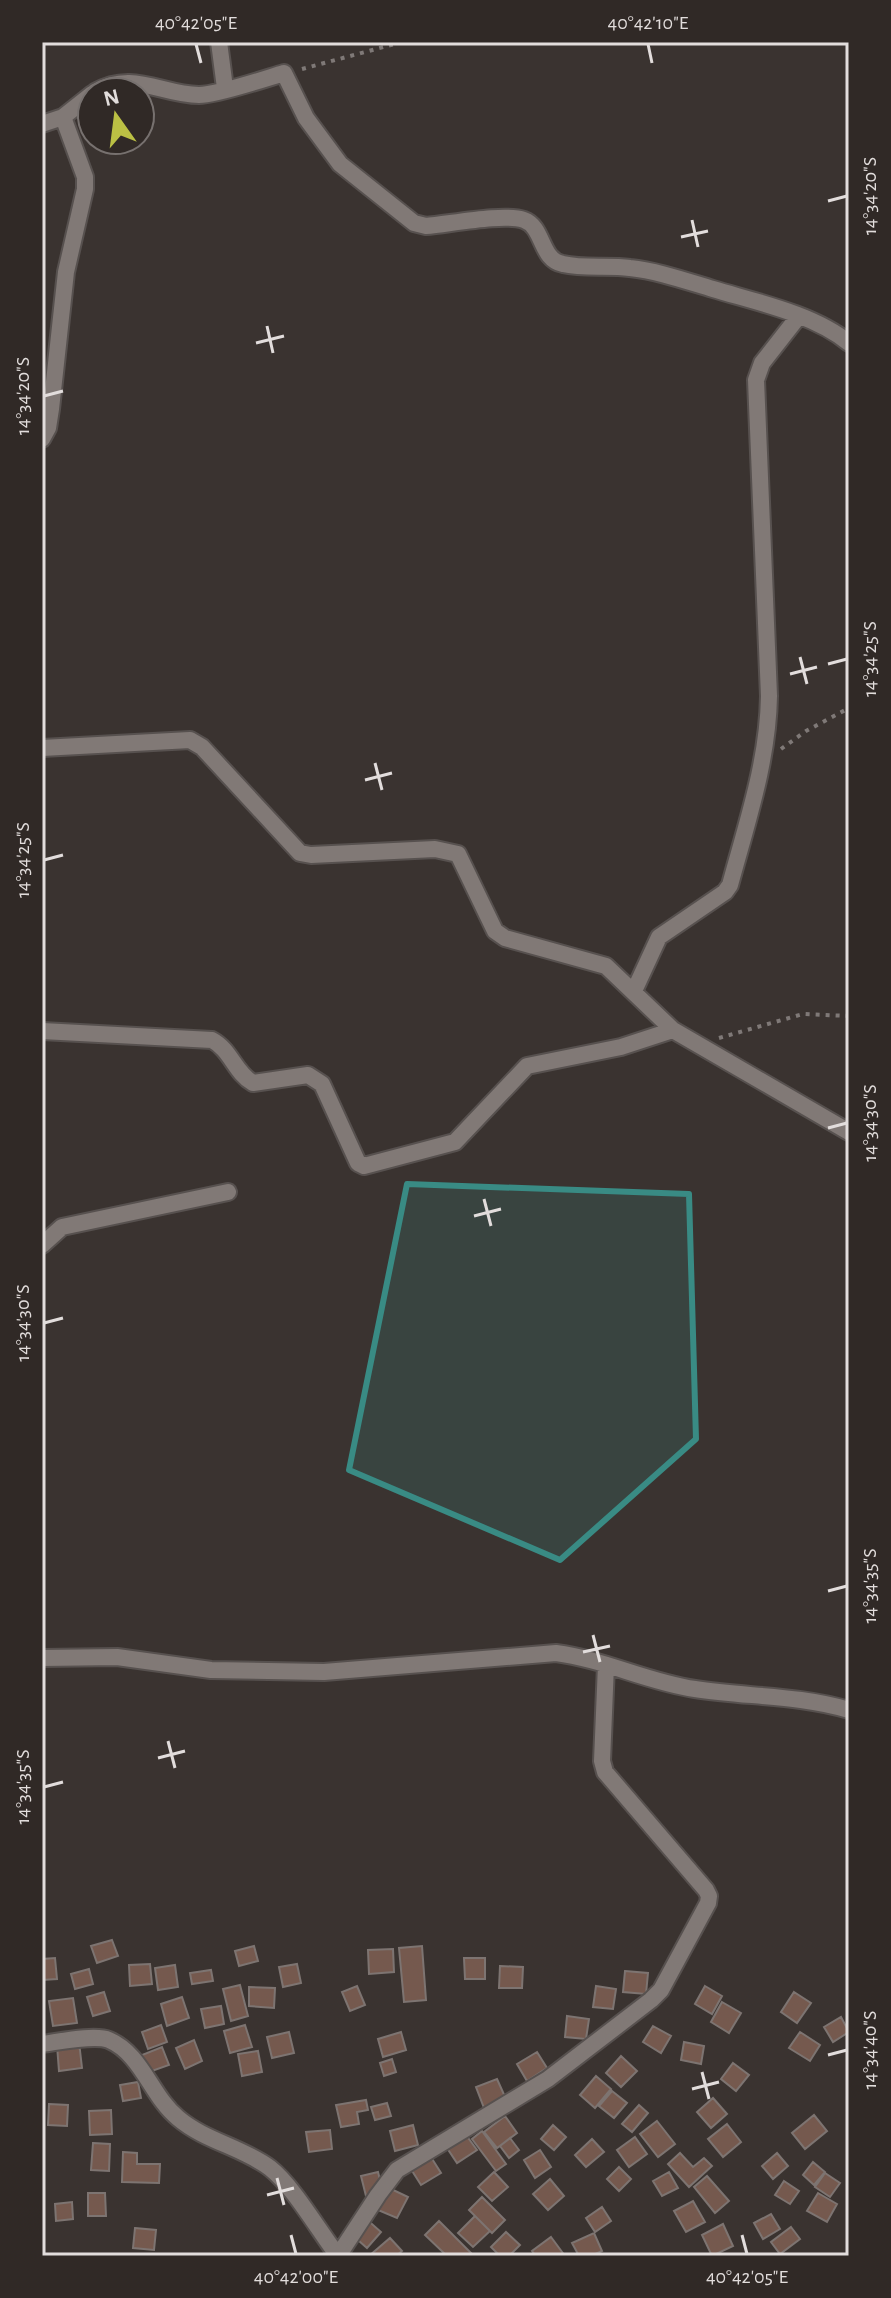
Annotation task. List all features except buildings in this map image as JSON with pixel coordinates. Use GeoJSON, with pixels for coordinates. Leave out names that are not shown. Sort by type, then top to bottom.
{"type":"FeatureCollection","features":[{"type":"Feature","properties":{"kind":"street"},"geometry":{"type":"LineString","coordinates":[[219,42],[225,88]]}},
{"type":"Feature","properties":{"kind":"street"},"geometry":{"type":"LineString","coordinates":[[156,87],[198,95],[284,73],[306,118],[340,164],[414,223],[426,226],[523,219],[532,224],[548,255],[562,264],[652,271],[798,317],[826,328],[849,343]]}},
{"type":"Feature","properties":{"kind":"street"},"geometry":{"type":"LineString","coordinates":[[42,124],[63,117],[76,107]]}},
{"type":"Feature","properties":{"kind":"street"},"geometry":{"type":"LineString","coordinates":[[42,439],[48,428],[51,409],[66,272],[85,189],[85,177],[63,117]]}},
{"type":"Feature","properties":{"kind":"street"},"geometry":{"type":"LineString","coordinates":[[634,991],[659,937],[725,892],[730,885],[763,762],[769,723],[769,696],[756,380],[762,363],[798,317]]}},
{"type":"Feature","properties":{"kind":"street"},"geometry":{"type":"LineString","coordinates":[[42,748],[190,740],[197,743],[300,853],[435,849],[458,854],[489,925],[495,931],[505,938],[606,966],[673,1030],[849,1132]]}},
{"type":"Feature","properties":{"kind":"street"},"geometry":{"type":"LineString","coordinates":[[42,1031],[212,1040],[223,1046],[253,1083],[308,1075],[316,1078],[322,1084],[358,1163],[364,1166],[455,1142],[527,1066],[621,1047],[673,1030]]}},
{"type":"Feature","properties":{"kind":"street"},"geometry":{"type":"LineString","coordinates":[[42,1245],[62,1227],[228,1192]]}},
{"type":"Feature","properties":{"kind":"street"},"geometry":{"type":"LineString","coordinates":[[42,1658],[117,1657],[211,1670],[324,1672],[556,1653],[579,1656],[693,1689],[826,1703],[849,1710]]}},
{"type":"Feature","properties":{"kind":"street"},"geometry":{"type":"LineString","coordinates":[[42,2044],[97,2038],[109,2040],[134,2058],[164,2105],[179,2119],[203,2135],[269,2167],[338,2256],[397,2170],[548,2079],[651,2000],[661,1990],[708,1903],[706,1890],[605,1772],[602,1761],[606,1665]]}},
{"type":"Feature","properties":{"kind":"path"},"geometry":{"type":"LineString","coordinates":[[284,73],[402,42]]}},
{"type":"Feature","properties":{"kind":"path"},"geometry":{"type":"LineString","coordinates":[[763,762],[806,731],[849,708]]}},
{"type":"Feature","properties":{"kind":"path"},"geometry":{"type":"LineString","coordinates":[[698,1045],[803,1014],[849,1016]]}},
{"type":"Feature","properties":{"kind":"highlighted area"},"geometry":{"type":"Polygon","coordinates":[[[407,1184],[689,1194],[696,1439],[560,1560],[349,1470],[407,1184]]]}}]}
